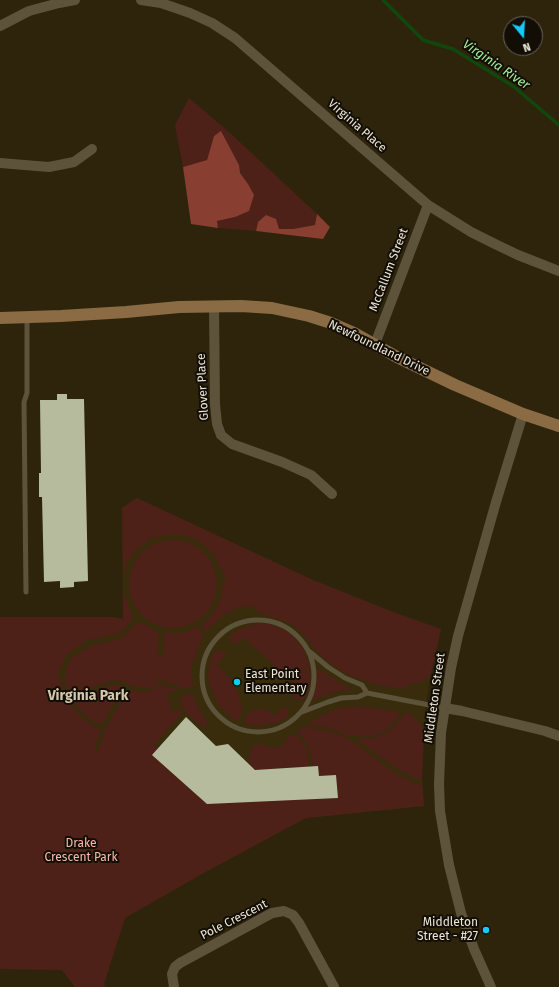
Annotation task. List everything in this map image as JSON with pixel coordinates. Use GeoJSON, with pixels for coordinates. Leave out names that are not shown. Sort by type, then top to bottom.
{"type":"FeatureCollection","features":[{"type":"Feature","properties":{"kind":"street"},"geometry":{"type":"LineString","coordinates":[[0,26],[29,11],[75,0]]}},
{"type":"Feature","properties":{"kind":"street","name":"Virginia Place"},"geometry":{"type":"LineString","coordinates":[[142,0],[161,3],[190,13],[235,38],[428,205],[471,232],[518,255],[559,271]]}},
{"type":"Feature","properties":{"kind":"street"},"geometry":{"type":"LineString","coordinates":[[0,163],[49,167],[74,162],[92,149]]}},
{"type":"Feature","properties":{"kind":"street","name":"McCallum Street"},"geometry":{"type":"LineString","coordinates":[[375,344],[428,205]]}},
{"type":"Feature","properties":{"kind":"street","name":"Glover Place"},"geometry":{"type":"LineString","coordinates":[[214,306],[215,404],[217,424],[221,435],[232,444],[282,462],[312,475],[332,494]]}},
{"type":"Feature","properties":{"kind":"street","name":"Newfoundland Drive"},"geometry":{"type":"LineString","coordinates":[[0,318],[27,318],[126,312],[179,307],[241,306],[272,308],[309,316],[337,326],[455,385],[523,414],[559,426]]}},
{"type":"Feature","properties":{"kind":"street","name":"Middleton Street"},"geometry":{"type":"LineString","coordinates":[[486,985],[461,913],[448,865],[440,811],[439,784],[441,733],[451,668],[458,636],[523,414]]}},
{"type":"Feature","properties":{"kind":"street"},"geometry":{"type":"LineString","coordinates":[[445,708],[545,731],[559,736]]}},
{"type":"Feature","properties":{"kind":"street","name":"Pole Crescent"},"geometry":{"type":"LineString","coordinates":[[174,987],[172,974],[175,967],[180,963],[272,913],[284,911],[293,915],[299,922],[334,987]]}},
{"type":"Feature","properties":{"kind":"lane"},"geometry":{"type":"LineString","coordinates":[[26,592],[24,402],[27,393],[27,318]]}},
{"type":"Feature","properties":{"kind":"lane"},"geometry":{"type":"LineString","coordinates":[[310,651],[314,668],[310,694],[302,712],[288,724],[278,729],[256,732],[225,720],[218,715],[204,695],[201,682],[202,670],[205,658],[210,648],[228,630],[243,621],[261,619],[277,622],[290,627],[302,638],[310,651],[328,667],[345,678],[362,685],[367,693]]}},
{"type":"Feature","properties":{"kind":"lane"},"geometry":{"type":"LineString","coordinates":[[302,712],[341,698],[358,697],[367,693],[445,708]]}},
{"type":"Feature","properties":{"kind":"shaded area"},"geometry":{"type":"Polygon","coordinates":[[[221,131],[239,165],[240,173],[254,195],[249,211],[235,217],[217,221],[218,228],[191,224],[183,167],[207,160],[214,136],[221,131]]]}},
{"type":"Feature","properties":{"kind":"shaded area"},"geometry":{"type":"Polygon","coordinates":[[[317,214],[330,227],[323,239],[256,231],[258,222],[266,215],[276,219],[279,229],[293,229],[315,225],[317,214]]]}},
{"type":"Feature","properties":{"kind":"shaded area","name":"East Point Elementary"},"geometry":{"type":"Polygon","coordinates":[[[137,498],[313,580],[393,612],[441,629],[431,673],[425,712],[422,775],[424,806],[306,818],[209,870],[60,711],[11,617],[113,617],[123,619],[122,508],[137,498]]]}},
{"type":"Feature","properties":{"kind":"green space"},"geometry":{"type":"Polygon","coordinates":[[[189,98],[229,132],[317,214],[315,225],[293,229],[278,229],[258,222],[256,231],[218,228],[217,221],[235,217],[248,184],[239,173],[239,165],[221,132],[214,136],[207,160],[183,167],[175,125],[189,98]]]}},
{"type":"Feature","properties":{"kind":"green space"},"geometry":{"type":"Polygon","coordinates":[[[137,498],[313,580],[393,612],[441,629],[431,673],[428,678],[422,682],[406,685],[406,689],[382,686],[360,679],[343,672],[331,664],[319,654],[303,634],[293,625],[280,619],[263,615],[252,606],[234,609],[212,625],[206,633],[202,625],[212,615],[220,601],[223,581],[226,580],[224,571],[222,571],[213,553],[199,541],[184,535],[166,535],[154,539],[152,536],[136,550],[130,560],[128,559],[125,563],[127,565],[123,574],[122,508],[137,498]]]}},
{"type":"Feature","properties":{"kind":"green space"},"geometry":{"type":"Polygon","coordinates":[[[164,540],[182,540],[198,547],[210,559],[217,575],[217,593],[210,609],[198,621],[182,628],[164,628],[148,621],[136,609],[129,593],[129,575],[136,559],[148,547],[164,540]]]}},
{"type":"Feature","properties":{"kind":"green space","name":"Drake Crescent Park"},"geometry":{"type":"Polygon","coordinates":[[[123,591],[133,617],[130,623],[117,634],[84,640],[84,643],[65,657],[61,669],[59,669],[57,675],[60,675],[64,693],[50,691],[53,697],[67,700],[82,718],[96,728],[101,729],[95,748],[98,751],[105,730],[125,695],[132,689],[139,692],[150,691],[159,684],[178,690],[167,694],[172,712],[180,709],[182,713],[154,745],[207,803],[338,798],[336,775],[319,776],[318,766],[313,766],[309,749],[303,737],[296,732],[304,727],[327,731],[348,738],[392,771],[413,783],[422,785],[424,806],[306,818],[209,870],[125,918],[104,984],[105,987],[75,987],[62,970],[0,969],[0,617],[113,617],[123,619],[123,591]]]}},
{"type":"Feature","properties":{"kind":"green space"},"geometry":{"type":"Polygon","coordinates":[[[137,623],[142,623],[157,631],[159,643],[157,653],[161,657],[164,651],[163,633],[184,633],[199,627],[203,637],[191,670],[193,685],[182,689],[179,686],[160,680],[152,689],[150,687],[135,687],[115,680],[95,686],[80,696],[71,695],[65,684],[65,677],[67,666],[72,657],[93,645],[114,641],[122,637],[137,623]]]}},
{"type":"Feature","properties":{"kind":"green space"},"geometry":{"type":"Polygon","coordinates":[[[256,624],[268,624],[288,632],[303,648],[309,666],[310,684],[304,699],[295,700],[293,696],[300,688],[244,638],[236,644],[231,641],[229,637],[238,630],[256,624]]]}},
{"type":"Feature","properties":{"kind":"green space"},"geometry":{"type":"Polygon","coordinates":[[[221,650],[226,655],[217,665],[231,679],[239,695],[242,709],[239,721],[232,718],[218,704],[209,684],[208,673],[212,655],[216,651],[221,650]]]}},
{"type":"Feature","properties":{"kind":"green space"},"geometry":{"type":"Polygon","coordinates":[[[318,668],[352,689],[334,692],[314,700],[312,697],[316,688],[318,668]]]}},
{"type":"Feature","properties":{"kind":"green space"},"geometry":{"type":"Polygon","coordinates":[[[108,686],[123,686],[125,689],[103,723],[96,723],[84,715],[73,702],[74,700],[85,698],[108,686]]]}},
{"type":"Feature","properties":{"kind":"green space"},"geometry":{"type":"Polygon","coordinates":[[[187,694],[191,694],[194,697],[205,718],[207,726],[204,727],[186,713],[180,701],[182,697],[187,694]]]}},
{"type":"Feature","properties":{"kind":"green space"},"geometry":{"type":"Polygon","coordinates":[[[359,706],[401,713],[389,728],[382,733],[373,736],[349,736],[328,728],[307,724],[328,712],[339,708],[359,706]]]}},
{"type":"Feature","properties":{"kind":"green space"},"geometry":{"type":"Polygon","coordinates":[[[286,707],[289,710],[288,717],[276,723],[257,726],[244,723],[245,717],[255,710],[266,709],[274,716],[281,708],[286,707]]]}},
{"type":"Feature","properties":{"kind":"green space"},"geometry":{"type":"Polygon","coordinates":[[[405,713],[411,715],[422,725],[424,730],[422,780],[418,780],[396,768],[357,740],[358,738],[374,738],[384,735],[392,729],[405,713]]]}},
{"type":"Feature","properties":{"kind":"green space"},"geometry":{"type":"Polygon","coordinates":[[[294,734],[300,739],[307,750],[309,767],[255,770],[248,763],[251,749],[255,745],[264,744],[271,748],[278,748],[282,746],[288,737],[294,734]]]}},
{"type":"Feature","properties":{"kind":"building"},"geometry":{"type":"Polygon","coordinates":[[[57,394],[67,394],[67,399],[84,399],[88,581],[74,582],[74,587],[60,588],[60,581],[44,582],[42,497],[39,497],[39,473],[41,473],[40,400],[57,400],[57,394]]]}},
{"type":"Feature","properties":{"kind":"building"},"geometry":{"type":"Polygon","coordinates":[[[186,717],[216,746],[228,744],[255,770],[318,766],[319,776],[336,775],[338,798],[207,804],[152,755],[186,717]]]}},
{"type":"Feature","properties":{"kind":"waterway","name":"Virginia River"},"geometry":{"type":"LineString","coordinates":[[383,0],[423,40],[453,49],[513,86],[559,125]]}},
{"type":"Feature","properties":{"kind":"place","name":"East Point Elementary"},"geometry":{"type":"Point","coordinates":[237,682]}},
{"type":"Feature","properties":{"kind":"place","name":"Middleton Street - #27"},"geometry":{"type":"Point","coordinates":[486,930]}},
{"type":"Feature","properties":{"kind":"district","name":"Virginia Park"},"geometry":{"type":"Point","coordinates":[88,696]}}]}
